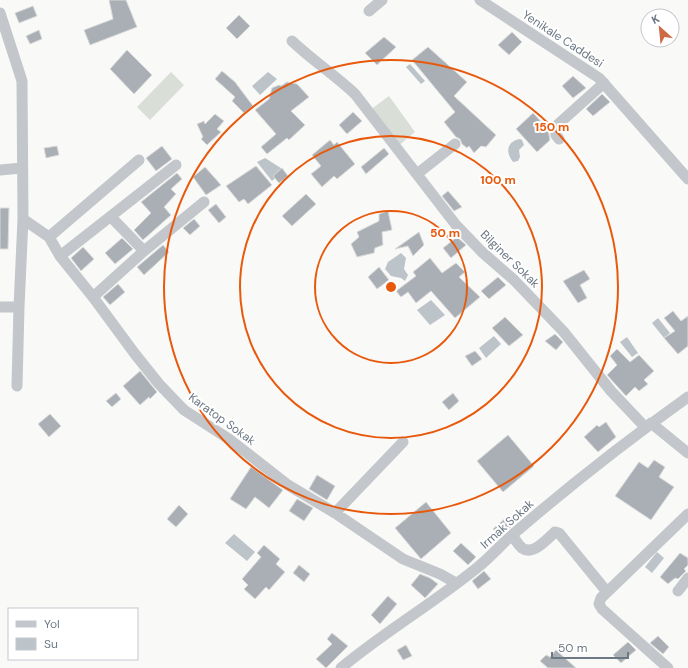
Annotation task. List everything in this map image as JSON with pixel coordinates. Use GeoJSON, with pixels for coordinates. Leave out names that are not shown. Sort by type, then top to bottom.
{"type":"FeatureCollection","features":[{"type":"Feature","properties":{"kind":"street"},"geometry":{"type":"LineString","coordinates":[[369,11],[382,0]]}},
{"type":"Feature","properties":{"kind":"street","name":"Yenikale Caddesi"},"geometry":{"type":"LineString","coordinates":[[480,0],[599,78],[688,179]]}},
{"type":"Feature","properties":{"kind":"street"},"geometry":{"type":"LineString","coordinates":[[0,13],[22,80],[23,219],[17,386]]}},
{"type":"Feature","properties":{"kind":"street","name":"Bilginer Sokak"},"geometry":{"type":"LineString","coordinates":[[292,41],[307,56],[343,83],[354,94],[456,225],[482,252],[514,280],[554,322],[611,391],[648,425],[688,453]]}},
{"type":"Feature","properties":{"kind":"street"},"geometry":{"type":"LineString","coordinates":[[559,139],[556,135],[555,127],[604,83]]}},
{"type":"Feature","properties":{"kind":"street"},"geometry":{"type":"LineString","coordinates":[[417,174],[455,144]]}},
{"type":"Feature","properties":{"kind":"street"},"geometry":{"type":"LineString","coordinates":[[49,237],[139,160]]}},
{"type":"Feature","properties":{"kind":"street"},"geometry":{"type":"LineString","coordinates":[[60,256],[176,165]]}},
{"type":"Feature","properties":{"kind":"street"},"geometry":{"type":"LineString","coordinates":[[0,170],[22,168]]}},
{"type":"Feature","properties":{"kind":"street"},"geometry":{"type":"LineString","coordinates":[[93,297],[144,251],[204,202]]}},
{"type":"Feature","properties":{"kind":"street"},"geometry":{"type":"LineString","coordinates":[[110,217],[144,251]]}},
{"type":"Feature","properties":{"kind":"street","name":"Karatop Sokak"},"geometry":{"type":"LineString","coordinates":[[23,219],[49,237],[60,256],[93,297],[135,354],[159,384],[184,410],[229,439],[288,485],[335,513],[403,559],[440,574],[456,583]]}},
{"type":"Feature","properties":{"kind":"street"},"geometry":{"type":"LineString","coordinates":[[0,306],[19,307]]}},
{"type":"Feature","properties":{"kind":"street","name":"Irmak Sokak"},"geometry":{"type":"LineString","coordinates":[[341,668],[360,652],[479,567],[512,536],[587,473],[648,425],[688,397]]}},
{"type":"Feature","properties":{"kind":"street"},"geometry":{"type":"LineString","coordinates":[[335,513],[403,442]]}},
{"type":"Feature","properties":{"kind":"street"},"geometry":{"type":"LineString","coordinates":[[668,668],[602,609],[599,604],[601,598],[688,514]]}},
{"type":"Feature","properties":{"kind":"street"},"geometry":{"type":"LineString","coordinates":[[512,536],[522,548],[526,550],[533,550],[555,532],[559,533],[607,592]]}},
{"type":"Feature","properties":{"kind":"street"},"geometry":{"type":"LineString","coordinates":[[678,591],[688,578]]}},
{"type":"Feature","properties":{"kind":"shaded area"},"geometry":{"type":"Polygon","coordinates":[[[171,72],[184,85],[150,120],[137,107],[171,72]]]}},
{"type":"Feature","properties":{"kind":"shaded area"},"geometry":{"type":"Polygon","coordinates":[[[389,96],[415,132],[397,147],[370,110],[389,96]]]}},
{"type":"Feature","properties":{"kind":"water"},"geometry":{"type":"Polygon","coordinates":[[[410,64],[425,81],[421,84],[406,67],[410,64]]]}},
{"type":"Feature","properties":{"kind":"water"},"geometry":{"type":"Polygon","coordinates":[[[268,72],[277,79],[260,95],[252,86],[268,72]]]}},
{"type":"Feature","properties":{"kind":"water"},"geometry":{"type":"Polygon","coordinates":[[[520,139],[524,145],[519,150],[520,157],[518,161],[513,162],[508,151],[512,142],[520,139]]]}},
{"type":"Feature","properties":{"kind":"water"},"geometry":{"type":"Polygon","coordinates":[[[265,158],[284,170],[272,181],[257,162],[265,158]]]}},
{"type":"Feature","properties":{"kind":"water"},"geometry":{"type":"Polygon","coordinates":[[[401,253],[406,258],[404,269],[408,275],[405,281],[401,278],[391,276],[385,269],[388,262],[401,253]]]}},
{"type":"Feature","properties":{"kind":"water"},"geometry":{"type":"Polygon","coordinates":[[[431,300],[445,315],[430,325],[417,310],[431,300]]]}},
{"type":"Feature","properties":{"kind":"water"},"geometry":{"type":"Polygon","coordinates":[[[658,318],[670,333],[664,338],[652,323],[658,318]]]}},
{"type":"Feature","properties":{"kind":"water"},"geometry":{"type":"Polygon","coordinates":[[[494,336],[501,344],[486,358],[479,348],[494,336]]]}},
{"type":"Feature","properties":{"kind":"water"},"geometry":{"type":"Polygon","coordinates":[[[627,337],[638,353],[632,357],[620,342],[627,337]]]}},
{"type":"Feature","properties":{"kind":"water"},"geometry":{"type":"Polygon","coordinates":[[[234,534],[255,552],[247,561],[225,543],[234,534]]]}},
{"type":"Feature","properties":{"kind":"water"},"geometry":{"type":"Polygon","coordinates":[[[657,552],[664,558],[652,573],[645,567],[657,552]]]}},
{"type":"Feature","properties":{"kind":"building"},"geometry":{"type":"Polygon","coordinates":[[[109,0],[126,0],[137,27],[90,45],[84,30],[113,19],[109,0]]]}},
{"type":"Feature","properties":{"kind":"building"},"geometry":{"type":"Polygon","coordinates":[[[33,6],[37,16],[19,23],[15,13],[33,6]]]}},
{"type":"Feature","properties":{"kind":"building"},"geometry":{"type":"Polygon","coordinates":[[[239,15],[250,26],[237,39],[226,28],[239,15]]]}},
{"type":"Feature","properties":{"kind":"building"},"geometry":{"type":"Polygon","coordinates":[[[39,30],[42,39],[30,44],[26,36],[39,30]]]}},
{"type":"Feature","properties":{"kind":"building"},"geometry":{"type":"Polygon","coordinates":[[[512,32],[522,42],[509,55],[498,45],[512,32]]]}},
{"type":"Feature","properties":{"kind":"building"},"geometry":{"type":"Polygon","coordinates":[[[384,37],[396,47],[377,65],[365,53],[384,37]]]}},
{"type":"Feature","properties":{"kind":"building"},"geometry":{"type":"Polygon","coordinates":[[[428,47],[467,82],[454,96],[496,135],[486,147],[481,146],[474,153],[469,146],[467,148],[462,144],[460,139],[456,137],[444,122],[455,112],[412,60],[428,47]]]}},
{"type":"Feature","properties":{"kind":"building"},"geometry":{"type":"Polygon","coordinates":[[[127,50],[152,75],[134,94],[110,69],[127,50]]]}},
{"type":"Feature","properties":{"kind":"building"},"geometry":{"type":"Polygon","coordinates":[[[222,71],[235,82],[253,106],[244,113],[232,101],[235,97],[215,79],[222,71]]]}},
{"type":"Feature","properties":{"kind":"building"},"geometry":{"type":"Polygon","coordinates":[[[573,76],[586,88],[573,98],[562,86],[573,76]]]}},
{"type":"Feature","properties":{"kind":"building"},"geometry":{"type":"Polygon","coordinates":[[[287,82],[297,84],[309,97],[291,111],[305,125],[289,140],[287,138],[267,154],[261,147],[276,134],[255,110],[269,99],[272,88],[279,85],[281,86],[287,82]]]}},
{"type":"Feature","properties":{"kind":"building"},"geometry":{"type":"Polygon","coordinates":[[[602,94],[610,102],[593,116],[586,109],[602,94]]]}},
{"type":"Feature","properties":{"kind":"building"},"geometry":{"type":"Polygon","coordinates":[[[353,112],[362,121],[347,134],[339,125],[353,112]]]}},
{"type":"Feature","properties":{"kind":"building"},"geometry":{"type":"Polygon","coordinates":[[[533,113],[548,129],[550,140],[537,152],[516,129],[533,113]]]}},
{"type":"Feature","properties":{"kind":"building"},"geometry":{"type":"Polygon","coordinates":[[[215,114],[224,121],[217,129],[221,132],[207,145],[201,139],[203,137],[197,124],[204,121],[205,124],[215,114]]]}},
{"type":"Feature","properties":{"kind":"building"},"geometry":{"type":"Polygon","coordinates":[[[330,140],[334,145],[337,142],[355,164],[337,179],[334,176],[322,187],[311,174],[321,166],[312,155],[330,140]]]}},
{"type":"Feature","properties":{"kind":"building"},"geometry":{"type":"Polygon","coordinates":[[[57,146],[59,155],[46,158],[44,148],[57,146]]]}},
{"type":"Feature","properties":{"kind":"building"},"geometry":{"type":"Polygon","coordinates":[[[162,146],[172,159],[156,171],[146,158],[162,146]]]}},
{"type":"Feature","properties":{"kind":"building"},"geometry":{"type":"Polygon","coordinates":[[[384,148],[389,154],[366,174],[361,167],[384,148]]]}},
{"type":"Feature","properties":{"kind":"building"},"geometry":{"type":"Polygon","coordinates":[[[256,166],[272,185],[248,204],[244,199],[239,202],[226,186],[256,166]]]}},
{"type":"Feature","properties":{"kind":"building"},"geometry":{"type":"Polygon","coordinates":[[[205,167],[221,185],[206,195],[193,177],[205,167]]]}},
{"type":"Feature","properties":{"kind":"building"},"geometry":{"type":"Polygon","coordinates":[[[282,168],[288,176],[279,183],[273,176],[282,168]]]}},
{"type":"Feature","properties":{"kind":"building"},"geometry":{"type":"Polygon","coordinates":[[[177,173],[182,179],[171,189],[176,194],[164,207],[171,215],[143,240],[134,230],[151,213],[141,202],[177,173]]]}},
{"type":"Feature","properties":{"kind":"building"},"geometry":{"type":"Polygon","coordinates":[[[448,191],[462,207],[454,211],[442,196],[448,191]]]}},
{"type":"Feature","properties":{"kind":"building"},"geometry":{"type":"Polygon","coordinates":[[[306,194],[316,204],[292,226],[282,216],[306,194]]]}},
{"type":"Feature","properties":{"kind":"building"},"geometry":{"type":"Polygon","coordinates":[[[216,204],[226,217],[219,223],[208,210],[216,204]]]}},
{"type":"Feature","properties":{"kind":"building"},"geometry":{"type":"Polygon","coordinates":[[[0,208],[9,208],[8,249],[0,249],[0,208]]]}},
{"type":"Feature","properties":{"kind":"building"},"geometry":{"type":"Polygon","coordinates":[[[388,211],[392,230],[382,232],[383,245],[375,248],[374,253],[357,257],[351,244],[359,237],[357,232],[379,221],[379,214],[388,211]]]}},
{"type":"Feature","properties":{"kind":"building"},"geometry":{"type":"Polygon","coordinates":[[[194,219],[200,226],[190,235],[183,228],[194,219]]]}},
{"type":"Feature","properties":{"kind":"building"},"geometry":{"type":"Polygon","coordinates":[[[419,232],[424,245],[413,256],[408,246],[395,249],[419,232]]]}},
{"type":"Feature","properties":{"kind":"building"},"geometry":{"type":"Polygon","coordinates":[[[457,237],[466,245],[451,258],[443,248],[457,237]]]}},
{"type":"Feature","properties":{"kind":"building"},"geometry":{"type":"Polygon","coordinates":[[[122,238],[133,249],[115,264],[105,253],[122,238]]]}},
{"type":"Feature","properties":{"kind":"building"},"geometry":{"type":"Polygon","coordinates":[[[163,245],[169,252],[144,275],[137,267],[163,245]]]}},
{"type":"Feature","properties":{"kind":"building"},"geometry":{"type":"Polygon","coordinates":[[[83,247],[94,259],[81,271],[71,258],[83,247]]]}},
{"type":"Feature","properties":{"kind":"building"},"geometry":{"type":"Polygon","coordinates":[[[430,258],[442,273],[456,263],[465,272],[459,277],[480,297],[455,318],[431,291],[416,303],[408,292],[401,297],[396,291],[416,276],[413,272],[430,258]]]}},
{"type":"Feature","properties":{"kind":"building"},"geometry":{"type":"Polygon","coordinates":[[[379,267],[389,280],[377,289],[368,277],[379,267]]]}},
{"type":"Feature","properties":{"kind":"building"},"geometry":{"type":"Polygon","coordinates":[[[584,270],[590,279],[580,285],[587,298],[578,303],[563,281],[584,270]]]}},
{"type":"Feature","properties":{"kind":"building"},"geometry":{"type":"Polygon","coordinates":[[[498,277],[506,285],[489,299],[481,291],[498,277]]]}},
{"type":"Feature","properties":{"kind":"building"},"geometry":{"type":"Polygon","coordinates":[[[118,284],[125,292],[110,305],[103,297],[118,284]]]}},
{"type":"Feature","properties":{"kind":"building"},"geometry":{"type":"Polygon","coordinates":[[[673,311],[681,321],[688,316],[688,346],[678,354],[664,338],[675,331],[664,318],[673,311]]]}},
{"type":"Feature","properties":{"kind":"building"},"geometry":{"type":"Polygon","coordinates":[[[505,317],[523,335],[509,346],[492,328],[505,317]]]}},
{"type":"Feature","properties":{"kind":"building"},"geometry":{"type":"Polygon","coordinates":[[[555,334],[563,342],[556,350],[545,341],[555,334]]]}},
{"type":"Feature","properties":{"kind":"building"},"geometry":{"type":"Polygon","coordinates":[[[617,349],[630,362],[639,355],[654,371],[644,380],[648,384],[639,391],[635,387],[626,396],[607,375],[617,365],[610,356],[617,349]]]}},
{"type":"Feature","properties":{"kind":"building"},"geometry":{"type":"Polygon","coordinates":[[[475,351],[482,359],[472,366],[465,356],[475,351]]]}},
{"type":"Feature","properties":{"kind":"building"},"geometry":{"type":"Polygon","coordinates":[[[140,371],[157,392],[150,399],[149,397],[140,405],[123,386],[140,371]]]}},
{"type":"Feature","properties":{"kind":"building"},"geometry":{"type":"Polygon","coordinates":[[[116,393],[121,399],[112,407],[106,401],[116,393]]]}},
{"type":"Feature","properties":{"kind":"building"},"geometry":{"type":"Polygon","coordinates":[[[453,393],[459,401],[449,410],[442,402],[453,393]]]}},
{"type":"Feature","properties":{"kind":"building"},"geometry":{"type":"Polygon","coordinates":[[[50,414],[61,426],[49,437],[38,424],[50,414]]]}},
{"type":"Feature","properties":{"kind":"building"},"geometry":{"type":"Polygon","coordinates":[[[606,422],[616,437],[598,452],[584,437],[597,425],[599,427],[606,422]]]}},
{"type":"Feature","properties":{"kind":"building"},"geometry":{"type":"Polygon","coordinates":[[[508,435],[534,466],[503,492],[477,461],[508,435]]]}},
{"type":"Feature","properties":{"kind":"building"},"geometry":{"type":"Polygon","coordinates":[[[654,460],[665,467],[659,477],[674,487],[651,520],[615,496],[639,462],[648,468],[654,460]]]}},
{"type":"Feature","properties":{"kind":"building"},"geometry":{"type":"Polygon","coordinates":[[[251,467],[283,490],[269,508],[255,497],[246,509],[230,499],[251,467]]]}},
{"type":"Feature","properties":{"kind":"building"},"geometry":{"type":"Polygon","coordinates":[[[317,475],[335,486],[327,500],[309,489],[317,475]]]}},
{"type":"Feature","properties":{"kind":"building"},"geometry":{"type":"Polygon","coordinates":[[[297,499],[313,508],[304,521],[289,511],[297,499]]]}},
{"type":"Feature","properties":{"kind":"building"},"geometry":{"type":"Polygon","coordinates":[[[426,502],[451,533],[421,559],[395,528],[426,502]]]}},
{"type":"Feature","properties":{"kind":"building"},"geometry":{"type":"Polygon","coordinates":[[[179,505],[188,514],[176,527],[167,519],[179,505]]]}},
{"type":"Feature","properties":{"kind":"building"},"geometry":{"type":"Polygon","coordinates":[[[508,516],[515,523],[500,537],[493,529],[508,516]]]}},
{"type":"Feature","properties":{"kind":"building"},"geometry":{"type":"Polygon","coordinates":[[[461,543],[476,557],[468,565],[453,551],[461,543]]]}},
{"type":"Feature","properties":{"kind":"building"},"geometry":{"type":"Polygon","coordinates":[[[264,545],[280,559],[276,564],[285,572],[269,590],[266,587],[255,599],[244,589],[248,585],[242,579],[261,557],[257,553],[264,545]]]}},
{"type":"Feature","properties":{"kind":"building"},"geometry":{"type":"Polygon","coordinates":[[[680,553],[688,558],[688,565],[684,569],[686,571],[678,579],[675,578],[668,584],[660,577],[680,553]]]}},
{"type":"Feature","properties":{"kind":"building"},"geometry":{"type":"Polygon","coordinates":[[[299,565],[310,574],[304,582],[293,573],[299,565]]]}},
{"type":"Feature","properties":{"kind":"building"},"geometry":{"type":"Polygon","coordinates":[[[484,571],[491,579],[478,589],[472,581],[484,571]]]}},
{"type":"Feature","properties":{"kind":"building"},"geometry":{"type":"Polygon","coordinates":[[[420,574],[430,578],[438,584],[425,598],[411,585],[420,574]]]}},
{"type":"Feature","properties":{"kind":"building"},"geometry":{"type":"Polygon","coordinates":[[[388,596],[397,604],[380,624],[371,615],[388,596]]]}},
{"type":"Feature","properties":{"kind":"building"},"geometry":{"type":"Polygon","coordinates":[[[332,633],[348,646],[326,668],[316,659],[332,644],[327,639],[332,633]]]}},
{"type":"Feature","properties":{"kind":"building"},"geometry":{"type":"Polygon","coordinates":[[[658,636],[669,647],[663,654],[650,643],[658,636]]]}},
{"type":"Feature","properties":{"kind":"building"},"geometry":{"type":"Polygon","coordinates":[[[628,642],[636,650],[621,663],[613,655],[628,642]]]}},
{"type":"Feature","properties":{"kind":"building"},"geometry":{"type":"Polygon","coordinates":[[[406,645],[412,656],[403,660],[397,650],[406,645]]]}},
{"type":"Feature","properties":{"kind":"building"},"geometry":{"type":"Polygon","coordinates":[[[556,650],[576,668],[548,668],[540,661],[546,655],[550,657],[556,650]]]}}]}
